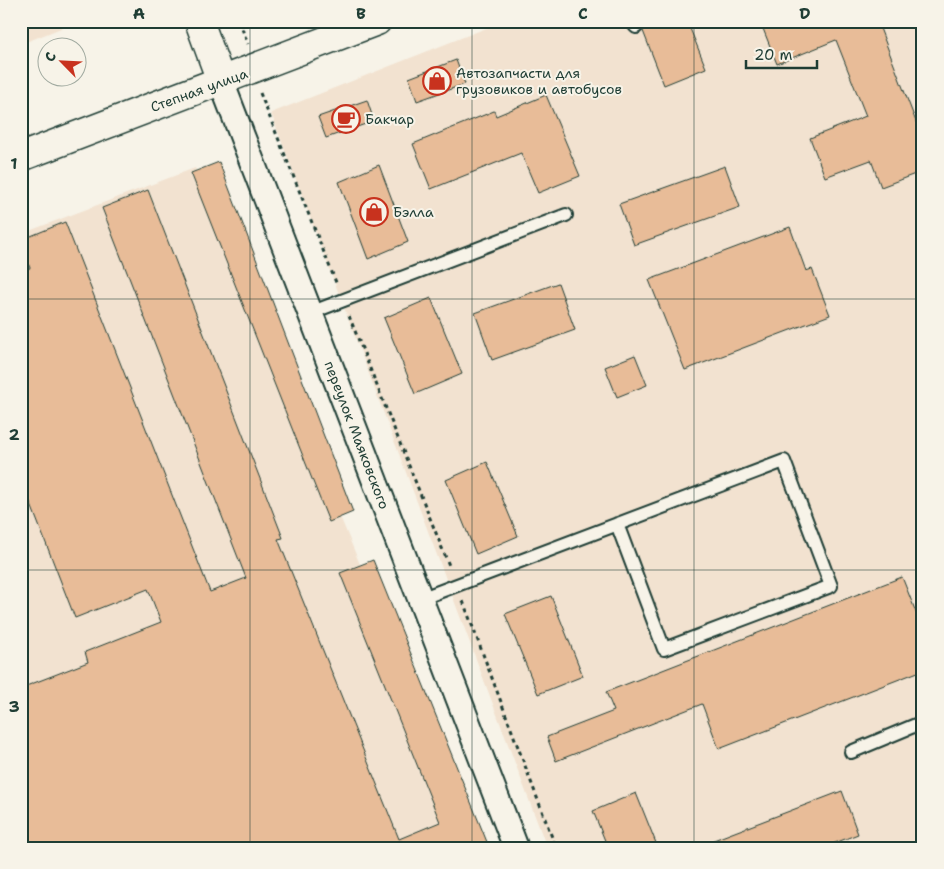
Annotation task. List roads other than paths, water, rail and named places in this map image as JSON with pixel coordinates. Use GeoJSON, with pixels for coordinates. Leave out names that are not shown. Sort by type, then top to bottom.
{"type":"FeatureCollection","features":[{"type":"Feature","properties":{"kind":"main road","name":"переулок Маяковского"},"geometry":{"type":"LineString","coordinates":[[199,21],[221,81]]}},
{"type":"Feature","properties":{"kind":"main road","name":"Степная улица"},"geometry":{"type":"LineString","coordinates":[[21,157],[251,71],[377,21]]}},
{"type":"Feature","properties":{"kind":"street","name":"переулок Маяковского"},"geometry":{"type":"LineString","coordinates":[[221,81],[516,848]]}},
{"type":"Feature","properties":{"kind":"lane"},"geometry":{"type":"LineString","coordinates":[[310,313],[566,215]]}},
{"type":"Feature","properties":{"kind":"lane"},"geometry":{"type":"LineString","coordinates":[[420,599],[617,524],[784,461],[830,586],[664,650],[617,524]]}},
{"type":"Feature","properties":{"kind":"lane"},"geometry":{"type":"LineString","coordinates":[[851,752],[923,722]]}},
{"type":"Feature","properties":{"kind":"place","name":"Автозапчасти для грузовиков и автобусов"},"geometry":{"type":"Point","coordinates":[437,81]}},
{"type":"Feature","properties":{"kind":"place","name":"Бакчар"},"geometry":{"type":"Point","coordinates":[346,119]}},
{"type":"Feature","properties":{"kind":"place","name":"Бэлла"},"geometry":{"type":"Point","coordinates":[374,212]}}]}
